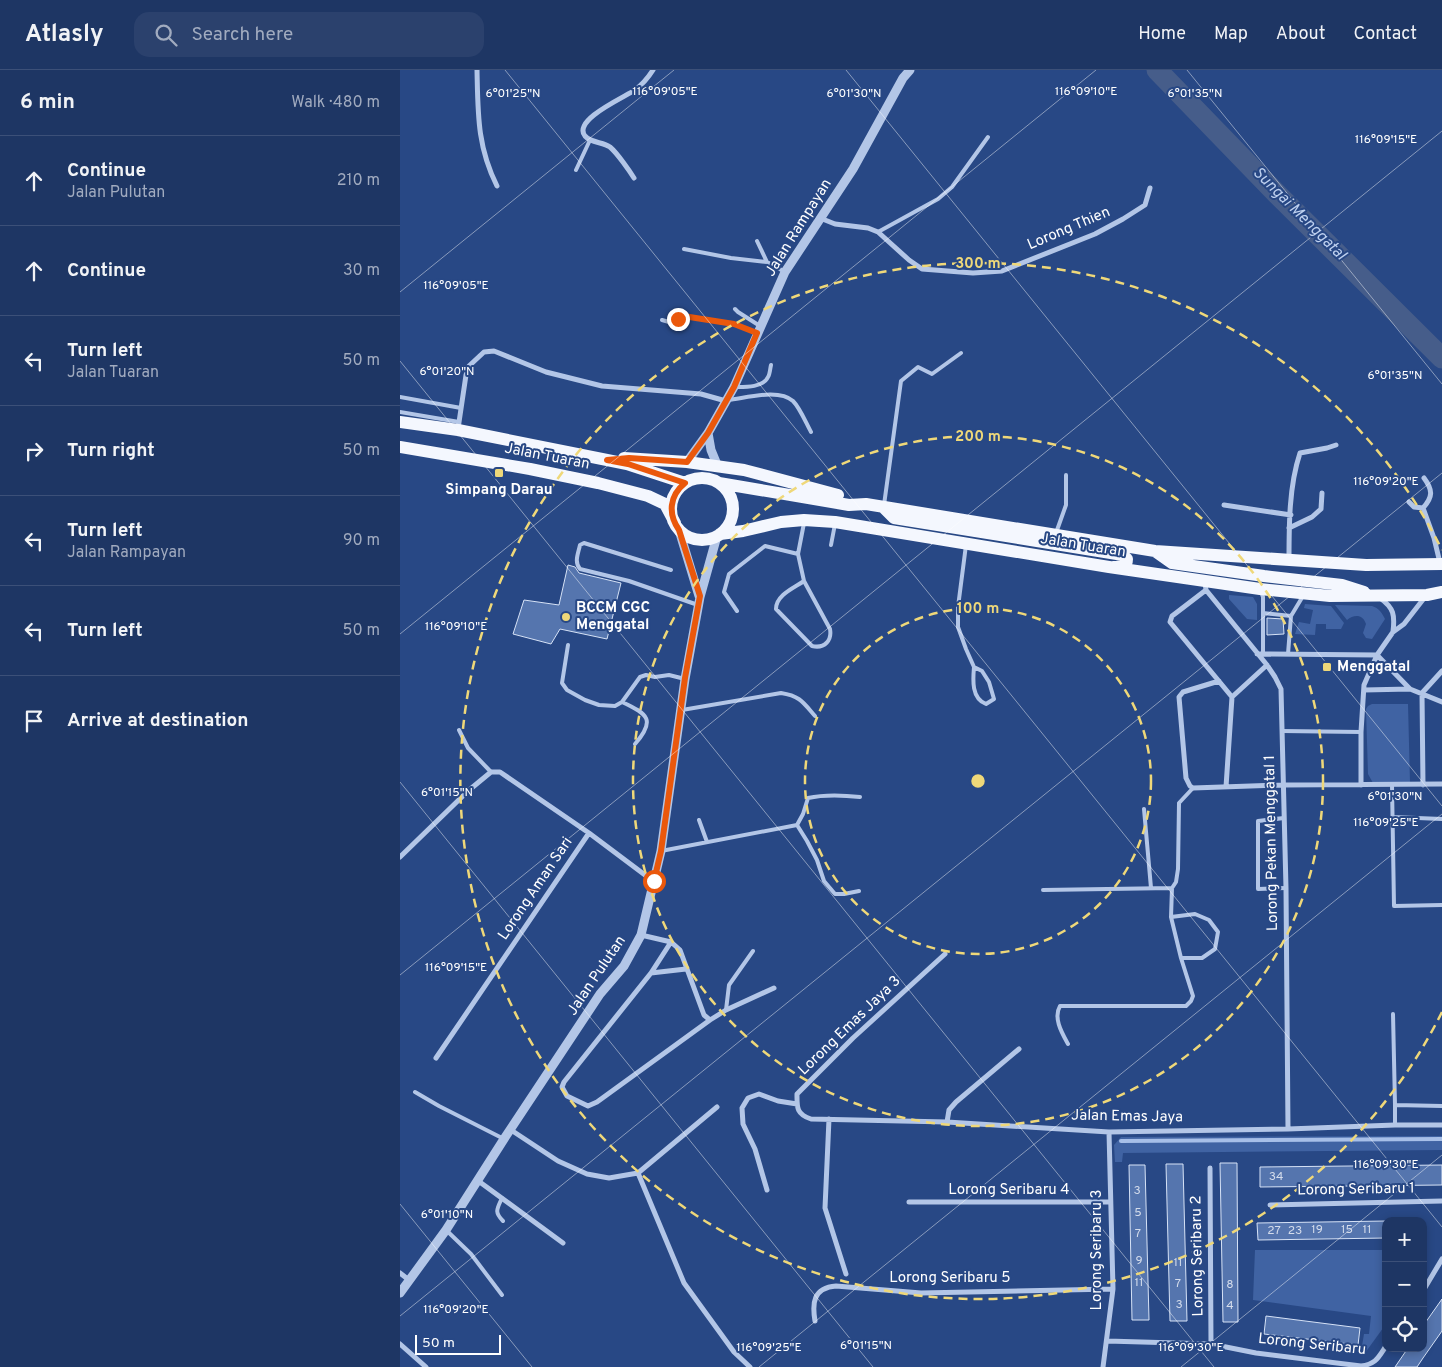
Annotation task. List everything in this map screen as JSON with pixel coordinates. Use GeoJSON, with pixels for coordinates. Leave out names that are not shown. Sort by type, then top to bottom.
{"type":"FeatureCollection","features":[{"type":"Feature","properties":{"kind":"main road","name":"Jalan Tuaran"},"geometry":{"type":"LineString","coordinates":[[400,422],[459,426],[628,464],[685,483]]}},
{"type":"Feature","properties":{"kind":"main road","name":"Jalan Tuaran"},"geometry":{"type":"LineString","coordinates":[[400,447],[540,471],[648,496],[665,504],[677,527]]}},
{"type":"Feature","properties":{"kind":"main road"},"geometry":{"type":"LineString","coordinates":[[607,460],[629,458],[687,462],[744,470],[866,504]]}},
{"type":"Feature","properties":{"kind":"main road"},"geometry":{"type":"LineString","coordinates":[[709,478],[719,483],[729,494],[733,508],[730,523],[719,535],[711,538],[697,539],[677,527],[671,513],[672,501],[677,491],[685,483],[692,479],[709,478]]}},
{"type":"Feature","properties":{"kind":"main road","name":"Jalan Tuaran"},"geometry":{"type":"LineString","coordinates":[[719,483],[849,504],[866,504],[1155,551],[1366,565],[1441,564]]}},
{"type":"Feature","properties":{"kind":"main road"},"geometry":{"type":"LineString","coordinates":[[884,507],[894,518],[1123,555],[1127,559],[1124,566],[1109,567]]}},
{"type":"Feature","properties":{"kind":"main road","name":"Jalan Tuaran"},"geometry":{"type":"LineString","coordinates":[[719,535],[781,522],[804,520],[835,522],[1109,567],[1205,586],[1304,594],[1377,596],[1427,595],[1442,592]]}},
{"type":"Feature","properties":{"kind":"main road"},"geometry":{"type":"LineString","coordinates":[[1155,551],[1172,563],[1342,585],[1377,596]]}},
{"type":"Feature","properties":{"kind":"street"},"geometry":{"type":"LineString","coordinates":[[477,70],[478,128],[489,169],[497,186]]}},
{"type":"Feature","properties":{"kind":"street"},"geometry":{"type":"LineString","coordinates":[[634,178],[610,148],[590,140],[583,131],[589,119],[608,105],[633,91],[647,79],[653,70]]}},
{"type":"Feature","properties":{"kind":"street","name":"Jalan Rampayan"},"geometry":{"type":"LineString","coordinates":[[687,462],[708,433],[734,387],[784,272],[853,169],[899,84],[910,70]]}},
{"type":"Feature","properties":{"kind":"street","name":"Lorong Thien"},"geometry":{"type":"LineString","coordinates":[[819,218],[835,224],[868,228],[878,232],[922,269],[973,273],[1002,271],[1095,234],[1123,220],[1145,205],[1150,188]]}},
{"type":"Feature","properties":{"kind":"street"},"geometry":{"type":"LineString","coordinates":[[459,426],[466,374],[469,366],[484,352],[494,350],[546,372],[602,386],[693,393],[726,401]]}},
{"type":"Feature","properties":{"kind":"street"},"geometry":{"type":"LineString","coordinates":[[708,433],[711,450],[718,467]]}},
{"type":"Feature","properties":{"kind":"street"},"geometry":{"type":"LineString","coordinates":[[1290,560],[1289,528],[1295,467],[1300,453],[1336,445]]}},
{"type":"Feature","properties":{"kind":"street"},"geometry":{"type":"LineString","coordinates":[[1423,508],[1430,501],[1431,495],[1429,485],[1424,478]]}},
{"type":"Feature","properties":{"kind":"street"},"geometry":{"type":"LineString","coordinates":[[1289,528],[1312,517],[1321,509],[1322,493]]}},
{"type":"Feature","properties":{"kind":"street"},"geometry":{"type":"LineString","coordinates":[[1409,502],[1414,507],[1423,508]]}},
{"type":"Feature","properties":{"kind":"street"},"geometry":{"type":"LineString","coordinates":[[1224,505],[1291,515]]}},
{"type":"Feature","properties":{"kind":"street"},"geometry":{"type":"LineString","coordinates":[[1423,508],[1441,564]]}},
{"type":"Feature","properties":{"kind":"street","name":"Jalan Pulutan"},"geometry":{"type":"LineString","coordinates":[[677,527],[699,600]]}},
{"type":"Feature","properties":{"kind":"street","name":"Jalan Pulutan"},"geometry":{"type":"LineString","coordinates":[[400,1293],[446,1230],[600,994],[624,966],[642,935],[661,851],[685,678],[699,600],[719,535]]}},
{"type":"Feature","properties":{"kind":"street"},"geometry":{"type":"LineString","coordinates":[[1205,586],[1172,616],[1170,622],[1232,697],[1226,787]]}},
{"type":"Feature","properties":{"kind":"street","name":"Lorong Pekan Menggatal 1"},"geometry":{"type":"LineString","coordinates":[[1205,586],[1260,654],[1281,689],[1286,888],[1288,1129]]}},
{"type":"Feature","properties":{"kind":"street"},"geometry":{"type":"LineString","coordinates":[[1361,785],[1361,732],[1364,685],[1377,655],[1393,632],[1404,624],[1427,595]]}},
{"type":"Feature","properties":{"kind":"street"},"geometry":{"type":"LineString","coordinates":[[1377,596],[1389,604],[1395,619],[1393,632]]}},
{"type":"Feature","properties":{"kind":"street"},"geometry":{"type":"LineString","coordinates":[[1260,654],[1377,655],[1410,689]]}},
{"type":"Feature","properties":{"kind":"street"},"geometry":{"type":"LineString","coordinates":[[1232,697],[1267,665]]}},
{"type":"Feature","properties":{"kind":"street"},"geometry":{"type":"LineString","coordinates":[[1423,784],[1422,693],[1442,671]]}},
{"type":"Feature","properties":{"kind":"street"},"geometry":{"type":"LineString","coordinates":[[1220,681],[1183,692],[1179,697],[1186,778],[1193,788],[1283,785],[1442,784]]}},
{"type":"Feature","properties":{"kind":"street"},"geometry":{"type":"LineString","coordinates":[[1364,690],[1410,689],[1442,702]]}},
{"type":"Feature","properties":{"kind":"street"},"geometry":{"type":"LineString","coordinates":[[400,857],[468,790],[491,772],[500,772],[654,881]]}},
{"type":"Feature","properties":{"kind":"street","name":"Lorong Aman Sari"},"geometry":{"type":"LineString","coordinates":[[436,1058],[588,833]]}},
{"type":"Feature","properties":{"kind":"street"},"geometry":{"type":"LineString","coordinates":[[642,935],[671,942],[680,950],[704,1015],[710,1020]]}},
{"type":"Feature","properties":{"kind":"street"},"geometry":{"type":"LineString","coordinates":[[671,942],[651,973],[564,1082],[562,1087],[566,1096],[588,1106],[597,1102],[710,1020],[726,1010],[774,988]]}},
{"type":"Feature","properties":{"kind":"street","name":"Lorong Emas Jaya 3"},"geometry":{"type":"LineString","coordinates":[[797,1104],[797,1094],[853,1038],[945,954]]}},
{"type":"Feature","properties":{"kind":"street"},"geometry":{"type":"LineString","coordinates":[[651,973],[686,969]]}},
{"type":"Feature","properties":{"kind":"street"},"geometry":{"type":"LineString","coordinates":[[947,1122],[949,1110],[956,1102],[1019,1049]]}},
{"type":"Feature","properties":{"kind":"street"},"geometry":{"type":"LineString","coordinates":[[767,1190],[755,1149],[743,1124],[742,1108],[748,1098],[759,1094],[797,1104]]}},
{"type":"Feature","properties":{"kind":"street","name":"Jalan Emas Jaya"},"geometry":{"type":"LineString","coordinates":[[797,1104],[798,1112],[811,1119],[947,1122],[1109,1132],[1442,1125]]}},
{"type":"Feature","properties":{"kind":"street"},"geometry":{"type":"LineString","coordinates":[[511,1130],[558,1161],[587,1174],[609,1178],[638,1173],[717,1107]]}},
{"type":"Feature","properties":{"kind":"street"},"geometry":{"type":"LineString","coordinates":[[829,1119],[825,1208],[846,1274]]}},
{"type":"Feature","properties":{"kind":"street","name":"Lorong Seribaru 3"},"geometry":{"type":"LineString","coordinates":[[1103,1367],[1113,1289],[1109,1132]]}},
{"type":"Feature","properties":{"kind":"street","name":"Lorong Seribaru 2"},"geometry":{"type":"LineString","coordinates":[[1210,1168],[1211,1344]]}},
{"type":"Feature","properties":{"kind":"street"},"geometry":{"type":"LineString","coordinates":[[638,1173],[684,1283],[734,1352],[750,1367]]}},
{"type":"Feature","properties":{"kind":"street"},"geometry":{"type":"LineString","coordinates":[[477,1180],[563,1244]]}},
{"type":"Feature","properties":{"kind":"street","name":"Lorong Seribaru 1"},"geometry":{"type":"LineString","coordinates":[[1270,1204],[1442,1201]]}},
{"type":"Feature","properties":{"kind":"street","name":"Lorong Seribaru 4"},"geometry":{"type":"LineString","coordinates":[[909,1202],[1110,1202]]}},
{"type":"Feature","properties":{"kind":"street"},"geometry":{"type":"LineString","coordinates":[[1427,1283],[1442,1259]]}},
{"type":"Feature","properties":{"kind":"street"},"geometry":{"type":"LineString","coordinates":[[400,1272],[409,1280]]}},
{"type":"Feature","properties":{"kind":"street","name":"Lorong Seribaru 5"},"geometry":{"type":"LineString","coordinates":[[815,1321],[813,1306],[815,1298],[821,1291],[830,1286],[921,1293],[1113,1289]]}},
{"type":"Feature","properties":{"kind":"street","name":"Lorong Seribaru"},"geometry":{"type":"LineString","coordinates":[[1107,1341],[1211,1344],[1256,1353],[1361,1366],[1372,1364],[1382,1351]]}},
{"type":"Feature","properties":{"kind":"street"},"geometry":{"type":"LineString","coordinates":[[400,1344],[426,1367]]}},
{"type":"Feature","properties":{"kind":"lane"},"geometry":{"type":"LineString","coordinates":[[878,232],[938,199],[952,187],[988,137]]}},
{"type":"Feature","properties":{"kind":"lane"},"geometry":{"type":"LineString","coordinates":[[576,170],[590,140]]}},
{"type":"Feature","properties":{"kind":"lane"},"geometry":{"type":"LineString","coordinates":[[757,241],[766,262]]}},
{"type":"Feature","properties":{"kind":"lane"},"geometry":{"type":"LineString","coordinates":[[684,249],[731,258],[766,262],[784,272]]}},
{"type":"Feature","properties":{"kind":"lane"},"geometry":{"type":"LineString","coordinates":[[735,308],[758,329]]}},
{"type":"Feature","properties":{"kind":"lane"},"geometry":{"type":"LineString","coordinates":[[662,320],[675,321],[683,316],[758,329]]}},
{"type":"Feature","properties":{"kind":"lane"},"geometry":{"type":"LineString","coordinates":[[884,507],[901,381],[918,367],[932,374],[961,353]]}},
{"type":"Feature","properties":{"kind":"lane"},"geometry":{"type":"LineString","coordinates":[[734,387],[752,386],[762,383],[768,378],[770,365]]}},
{"type":"Feature","properties":{"kind":"lane"},"geometry":{"type":"LineString","coordinates":[[726,401],[762,395],[777,394],[786,396],[794,402],[811,432]]}},
{"type":"Feature","properties":{"kind":"lane"},"geometry":{"type":"LineString","coordinates":[[400,397],[461,408]]}},
{"type":"Feature","properties":{"kind":"lane"},"geometry":{"type":"LineString","coordinates":[[400,412],[459,426]]}},
{"type":"Feature","properties":{"kind":"lane"},"geometry":{"type":"LineString","coordinates":[[1056,535],[1066,505],[1066,475]]}},
{"type":"Feature","properties":{"kind":"lane"},"geometry":{"type":"LineString","coordinates":[[804,520],[798,554],[804,581],[830,629],[830,638],[820,646],[812,646],[776,609],[776,602],[780,597],[804,581]]}},
{"type":"Feature","properties":{"kind":"lane"},"geometry":{"type":"LineString","coordinates":[[830,544],[835,522]]}},
{"type":"Feature","properties":{"kind":"lane"},"geometry":{"type":"LineString","coordinates":[[671,570],[584,543],[580,546],[576,560],[580,569],[699,600]]}},
{"type":"Feature","properties":{"kind":"lane"},"geometry":{"type":"LineString","coordinates":[[966,543],[958,607],[958,627],[974,667],[973,684],[976,695],[981,702],[986,704],[994,699],[993,692],[986,676],[974,667]]}},
{"type":"Feature","properties":{"kind":"lane"},"geometry":{"type":"LineString","coordinates":[[737,610],[724,592],[729,574],[765,546],[798,554]]}},
{"type":"Feature","properties":{"kind":"lane"},"geometry":{"type":"LineString","coordinates":[[1260,589],[1263,596],[1260,654]]}},
{"type":"Feature","properties":{"kind":"lane"},"geometry":{"type":"LineString","coordinates":[[1288,654],[1291,616],[1304,594]]}},
{"type":"Feature","properties":{"kind":"lane"},"geometry":{"type":"LineString","coordinates":[[1263,613],[1291,616]]}},
{"type":"Feature","properties":{"kind":"lane"},"geometry":{"type":"LineString","coordinates":[[568,645],[562,682],[568,690],[585,700],[599,705],[615,706],[622,702],[640,677],[646,675],[669,675],[685,678]]}},
{"type":"Feature","properties":{"kind":"lane"},"geometry":{"type":"LineString","coordinates":[[682,710],[781,693],[793,695],[815,716]]}},
{"type":"Feature","properties":{"kind":"lane"},"geometry":{"type":"LineString","coordinates":[[622,702],[642,712],[646,718],[648,725],[635,744]]}},
{"type":"Feature","properties":{"kind":"lane"},"geometry":{"type":"LineString","coordinates":[[459,730],[468,748],[491,772]]}},
{"type":"Feature","properties":{"kind":"lane"},"geometry":{"type":"LineString","coordinates":[[1282,731],[1361,732]]}},
{"type":"Feature","properties":{"kind":"lane"},"geometry":{"type":"LineString","coordinates":[[1392,785],[1394,906],[1442,905]]}},
{"type":"Feature","properties":{"kind":"lane"},"geometry":{"type":"LineString","coordinates":[[1068,1044],[1060,1030],[1057,1010],[1060,1006],[1186,1006],[1191,1001],[1192,996],[1171,917],[1172,888],[1176,882],[1178,869],[1179,803],[1193,788]]}},
{"type":"Feature","properties":{"kind":"lane"},"geometry":{"type":"LineString","coordinates":[[797,825],[808,798],[823,795],[860,797]]}},
{"type":"Feature","properties":{"kind":"lane"},"geometry":{"type":"LineString","coordinates":[[1144,809],[1151,888]]}},
{"type":"Feature","properties":{"kind":"lane"},"geometry":{"type":"LineString","coordinates":[[1392,817],[1442,819]]}},
{"type":"Feature","properties":{"kind":"lane"},"geometry":{"type":"LineString","coordinates":[[1284,818],[1258,821],[1258,890],[1286,888]]}},
{"type":"Feature","properties":{"kind":"lane"},"geometry":{"type":"LineString","coordinates":[[699,820],[707,842]]}},
{"type":"Feature","properties":{"kind":"lane"},"geometry":{"type":"LineString","coordinates":[[661,851],[797,825]]}},
{"type":"Feature","properties":{"kind":"lane"},"geometry":{"type":"LineString","coordinates":[[797,825],[817,860],[824,881],[835,894],[859,891]]}},
{"type":"Feature","properties":{"kind":"lane"},"geometry":{"type":"LineString","coordinates":[[1043,890],[1172,888]]}},
{"type":"Feature","properties":{"kind":"lane"},"geometry":{"type":"LineString","coordinates":[[1171,917],[1195,914],[1209,920],[1218,932],[1215,949],[1202,958],[1181,958]]}},
{"type":"Feature","properties":{"kind":"lane"},"geometry":{"type":"LineString","coordinates":[[726,1010],[729,985],[753,951]]}},
{"type":"Feature","properties":{"kind":"lane"},"geometry":{"type":"LineString","coordinates":[[1393,1014],[1395,1125]]}},
{"type":"Feature","properties":{"kind":"lane"},"geometry":{"type":"LineString","coordinates":[[415,1092],[504,1139]]}},
{"type":"Feature","properties":{"kind":"lane"},"geometry":{"type":"LineString","coordinates":[[1395,1105],[1442,1106]]}},
{"type":"Feature","properties":{"kind":"lane"},"geometry":{"type":"LineString","coordinates":[[502,1198],[497,1210],[498,1216],[503,1222]]}},
{"type":"Feature","properties":{"kind":"lane"},"geometry":{"type":"LineString","coordinates":[[446,1230],[471,1254],[502,1295]]}},
{"type":"Feature","properties":{"kind":"shaded area"},"geometry":{"type":"Polygon","coordinates":[[[1229,595],[1253,597],[1257,604],[1257,620],[1247,619],[1229,599],[1229,595]]]}},
{"type":"Feature","properties":{"kind":"shaded area"},"geometry":{"type":"Polygon","coordinates":[[[1305,604],[1331,606],[1344,623],[1341,629],[1326,629],[1326,624],[1316,624],[1315,635],[1295,634],[1299,622],[1310,624],[1313,610],[1304,608],[1305,604]]]}},
{"type":"Feature","properties":{"kind":"shaded area"},"geometry":{"type":"Polygon","coordinates":[[[1335,605],[1372,606],[1380,611],[1385,619],[1372,639],[1366,638],[1363,633],[1366,624],[1363,618],[1355,616],[1347,620],[1335,605]]]}},
{"type":"Feature","properties":{"kind":"shaded area"},"geometry":{"type":"Polygon","coordinates":[[[1372,704],[1408,704],[1410,783],[1373,783],[1368,774],[1366,709],[1372,704]]]}},
{"type":"Feature","properties":{"kind":"shaded area"},"geometry":{"type":"Polygon","coordinates":[[[1442,1136],[1442,1150],[1123,1153],[1122,1162],[1115,1162],[1114,1145],[1121,1137],[1442,1136]]]}},
{"type":"Feature","properties":{"kind":"shaded area"},"geometry":{"type":"Polygon","coordinates":[[[1255,1250],[1382,1250],[1382,1330],[1365,1353],[1361,1352],[1364,1334],[1369,1334],[1371,1316],[1253,1300],[1255,1250]]]}},
{"type":"Feature","properties":{"kind":"building","name":"BCCM CGC Menggatal"},"geometry":{"type":"Polygon","coordinates":[[[568,565],[575,567],[579,573],[621,583],[607,639],[560,629],[551,644],[513,634],[524,600],[559,605],[568,565]]]}},
{"type":"Feature","properties":{"kind":"building"},"geometry":{"type":"Polygon","coordinates":[[[1267,618],[1283,619],[1284,634],[1267,635],[1267,618]]]}},
{"type":"Feature","properties":{"kind":"building"},"geometry":{"type":"Polygon","coordinates":[[[1220,1163],[1237,1163],[1238,1322],[1223,1322],[1220,1163]]]}},
{"type":"Feature","properties":{"kind":"building"},"geometry":{"type":"Polygon","coordinates":[[[1166,1164],[1183,1164],[1187,1321],[1170,1321],[1166,1164]]]}},
{"type":"Feature","properties":{"kind":"building"},"geometry":{"type":"Polygon","coordinates":[[[1129,1165],[1145,1165],[1149,1320],[1132,1320],[1129,1165]]]}},
{"type":"Feature","properties":{"kind":"building"},"geometry":{"type":"Polygon","coordinates":[[[1442,1165],[1442,1185],[1260,1187],[1260,1167],[1442,1165]]]}},
{"type":"Feature","properties":{"kind":"building"},"geometry":{"type":"Polygon","coordinates":[[[1382,1221],[1382,1238],[1258,1240],[1257,1223],[1382,1221]]]}},
{"type":"Feature","properties":{"kind":"building"},"geometry":{"type":"Polygon","coordinates":[[[1442,1299],[1442,1331],[1417,1367],[1395,1367],[1405,1352],[1427,1352],[1427,1320],[1442,1299]]]}},
{"type":"Feature","properties":{"kind":"building"},"geometry":{"type":"Polygon","coordinates":[[[1266,1316],[1360,1328],[1358,1345],[1264,1334],[1266,1316]]]}},
{"type":"Feature","properties":{"kind":"waterway","name":"Sungai Menggatal"},"geometry":{"type":"LineString","coordinates":[[1157,70],[1277,194],[1442,358]]}},
{"type":"Feature","properties":{"kind":"waterway"},"geometry":{"type":"LineString","coordinates":[[1121,1141],[1442,1139]]}},
{"type":"Feature","properties":{"kind":"place","name":"Simpang Darau"},"geometry":{"type":"Point","coordinates":[499,473]}},
{"type":"Feature","properties":{"kind":"place","name":"BCCM CGC Menggatal"},"geometry":{"type":"Point","coordinates":[566,617]}},
{"type":"Feature","properties":{"kind":"place","name":"Menggatal"},"geometry":{"type":"Point","coordinates":[1327,667]}},
{"type":"Feature","properties":{"kind":"route"},"geometry":{"type":"LineString","coordinates":[[654,881],[661,851],[685,678],[700,596],[679,530],[671,513],[674,496],[680,486],[685,483],[628,464],[607,460],[629,458],[687,462],[708,433],[734,387],[757,333],[734,324],[683,316],[678,319]]}}]}
